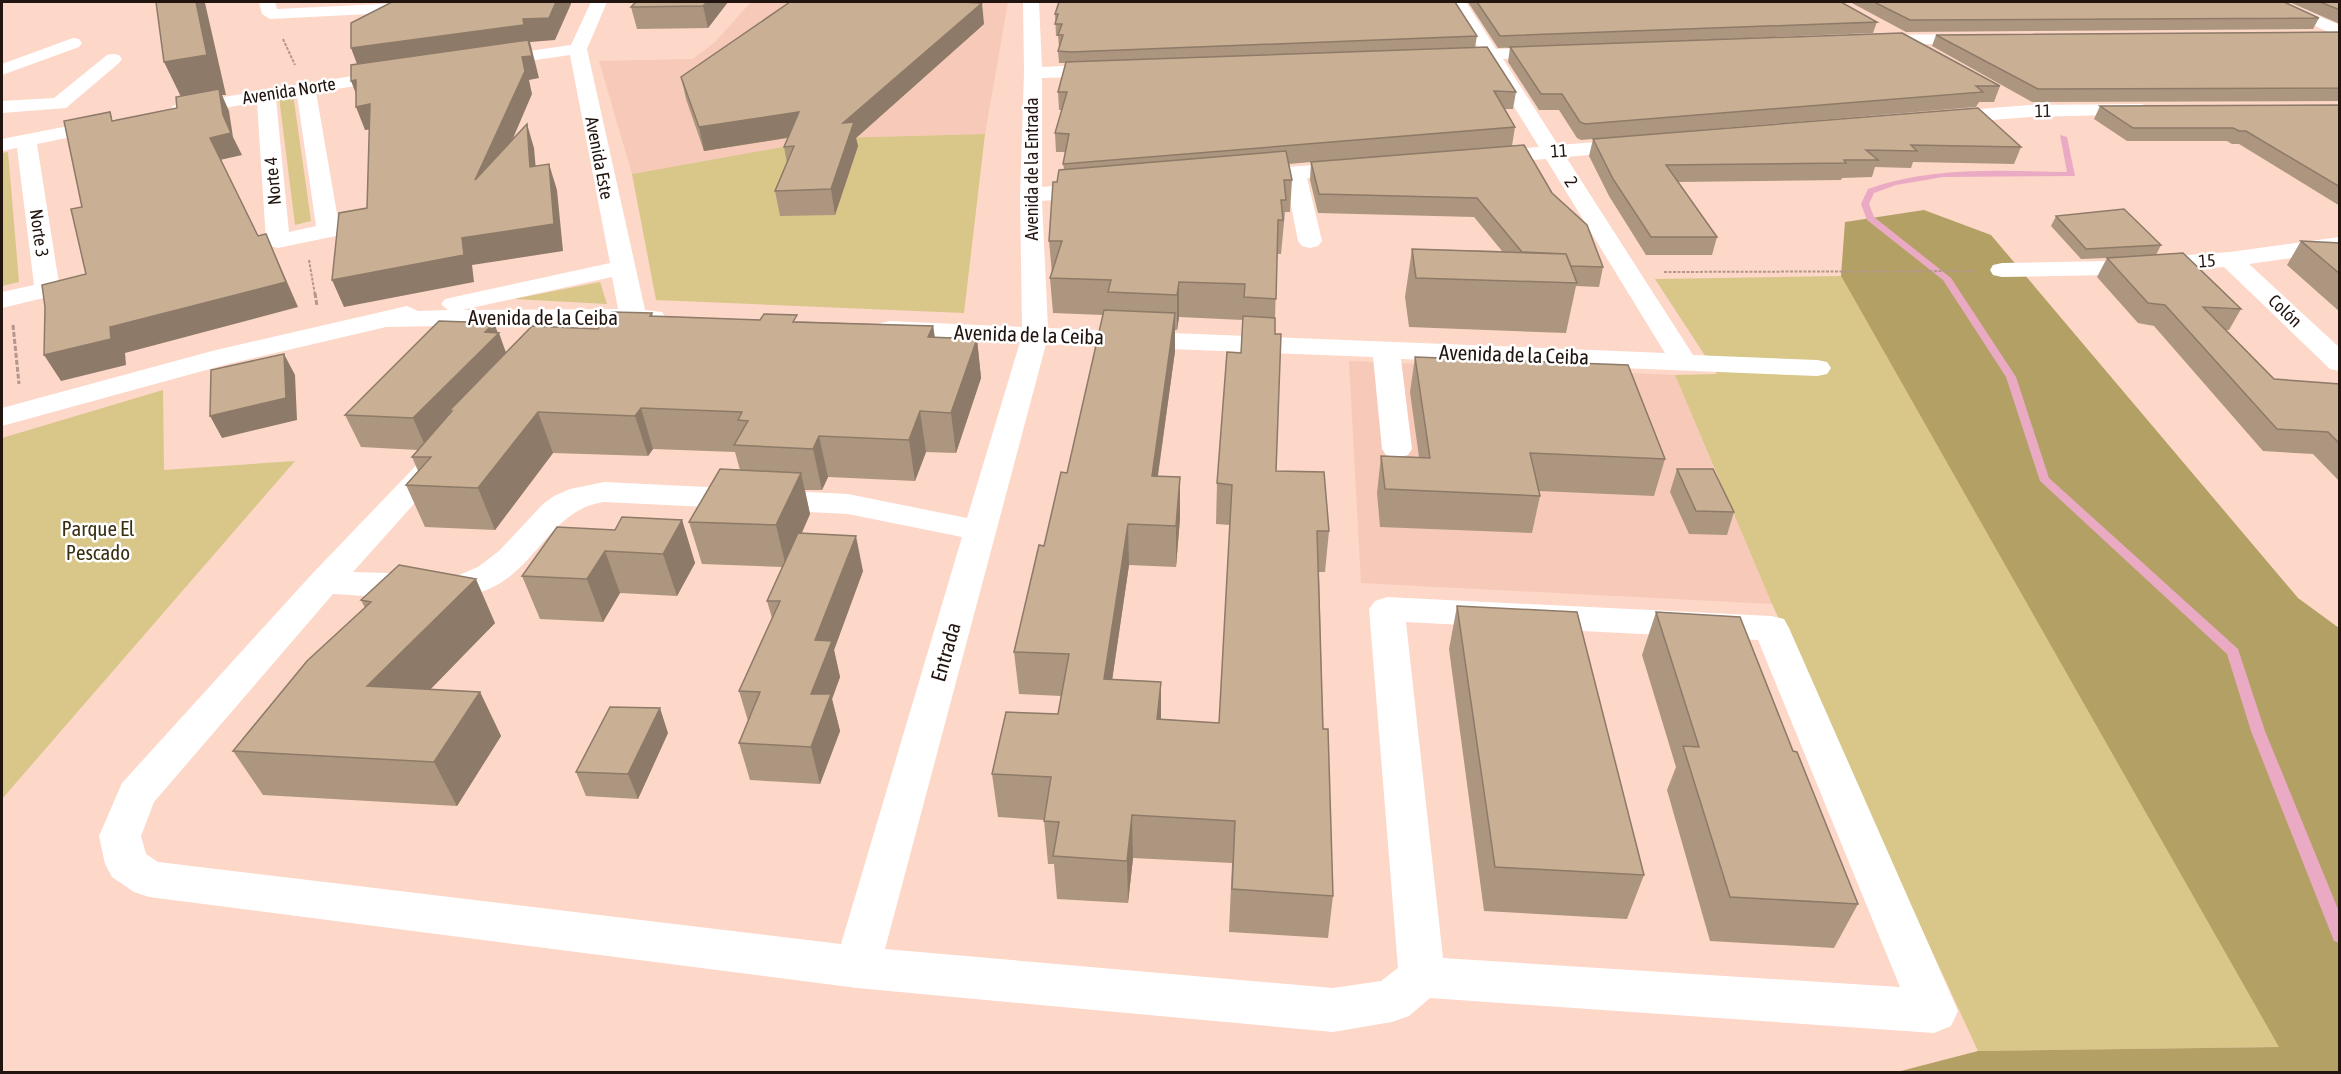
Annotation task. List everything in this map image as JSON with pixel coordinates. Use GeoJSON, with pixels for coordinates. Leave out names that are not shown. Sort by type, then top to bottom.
{"type":"FeatureCollection","features":[{"type":"Feature","properties":{"kind":"street"},"geometry":{"type":"LineString","coordinates":[[269,8],[512,2]]}},
{"type":"Feature","properties":{"kind":"street"},"geometry":{"type":"LineString","coordinates":[[473,64],[578,49],[600,2]]}},
{"type":"Feature","properties":{"kind":"street","name":"Avenida de la Entrada"},"geometry":{"type":"LineString","coordinates":[[1030,2],[1033,74],[1031,195],[1035,336]]}},
{"type":"Feature","properties":{"kind":"street","name":"2"},"geometry":{"type":"LineString","coordinates":[[1458,2],[1684,362]]}},
{"type":"Feature","properties":{"kind":"street"},"geometry":{"type":"LineString","coordinates":[[2273,2],[2340,34]]}},
{"type":"Feature","properties":{"kind":"street"},"geometry":{"type":"LineString","coordinates":[[1874,23],[1934,56]]}},
{"type":"Feature","properties":{"kind":"street"},"geometry":{"type":"LineString","coordinates":[[2304,36],[2340,34]]}},
{"type":"Feature","properties":{"kind":"street"},"geometry":{"type":"LineString","coordinates":[[2,58],[59,40],[47,37]]}},
{"type":"Feature","properties":{"kind":"street"},"geometry":{"type":"LineString","coordinates":[[1857,41],[1999,38]]}},
{"type":"Feature","properties":{"kind":"street"},"geometry":{"type":"LineString","coordinates":[[2,70],[73,43]]}},
{"type":"Feature","properties":{"kind":"street","name":"Avenida Este"},"geometry":{"type":"LineString","coordinates":[[578,49],[621,268],[633,317]]}},
{"type":"Feature","properties":{"kind":"street"},"geometry":{"type":"LineString","coordinates":[[1432,57],[1574,51]]}},
{"type":"Feature","properties":{"kind":"street"},"geometry":{"type":"LineString","coordinates":[[59,104],[113,59]]}},
{"type":"Feature","properties":{"kind":"street"},"geometry":{"type":"LineString","coordinates":[[1033,74],[1127,69]]}},
{"type":"Feature","properties":{"kind":"street","name":"Avenida Norte"},"geometry":{"type":"LineString","coordinates":[[166,113],[306,88],[416,72]]}},
{"type":"Feature","properties":{"kind":"street","name":"Norte 4"},"geometry":{"type":"LineString","coordinates":[[266,95],[278,241],[328,231],[306,88]]}},
{"type":"Feature","properties":{"kind":"street"},"geometry":{"type":"LineString","coordinates":[[2001,94],[2030,111]]}},
{"type":"Feature","properties":{"kind":"street"},"geometry":{"type":"LineString","coordinates":[[2,107],[59,104],[81,109],[99,125]]}},
{"type":"Feature","properties":{"kind":"street","name":"11"},"geometry":{"type":"LineString","coordinates":[[1924,120],[2030,111],[2161,110]]}},
{"type":"Feature","properties":{"kind":"street"},"geometry":{"type":"LineString","coordinates":[[2,145],[132,119]]}},
{"type":"Feature","properties":{"kind":"street","name":"Norte 3"},"geometry":{"type":"LineString","coordinates":[[6,299],[47,290],[26,140]]}},
{"type":"Feature","properties":{"kind":"street","name":"11"},"geometry":{"type":"LineString","coordinates":[[1458,160],[1652,144]]}},
{"type":"Feature","properties":{"kind":"street"},"geometry":{"type":"LineString","coordinates":[[1226,179],[1377,166]]}},
{"type":"Feature","properties":{"kind":"street"},"geometry":{"type":"LineString","coordinates":[[1295,173],[1311,241]]}},
{"type":"Feature","properties":{"kind":"street"},"geometry":{"type":"LineString","coordinates":[[1031,195],[1123,187]]}},
{"type":"Feature","properties":{"kind":"street","name":"15"},"geometry":{"type":"LineString","coordinates":[[2002,270],[2108,268],[2230,260],[2340,244]]}},
{"type":"Feature","properties":{"kind":"street","name":"Colón"},"geometry":{"type":"LineString","coordinates":[[2230,260],[2340,363]]}},
{"type":"Feature","properties":{"kind":"street","name":"Avenida de la Ceiba"},"geometry":{"type":"LineString","coordinates":[[11,414],[222,357],[322,333],[621,268]]}},
{"type":"Feature","properties":{"kind":"street"},"geometry":{"type":"LineString","coordinates":[[509,385],[573,316]]}},
{"type":"Feature","properties":{"kind":"street","name":"Avenida de la Ceiba"},"geometry":{"type":"LineString","coordinates":[[384,319],[573,316],[680,320]]}},
{"type":"Feature","properties":{"kind":"street","name":"Avenida de la Ceiba"},"geometry":{"type":"LineString","coordinates":[[869,328],[1817,368]]}},
{"type":"Feature","properties":{"kind":"street","name":"Entrada"},"geometry":{"type":"LineString","coordinates":[[857,967],[1035,336]]}},
{"type":"Feature","properties":{"kind":"street"},"geometry":{"type":"LineString","coordinates":[[1386,350],[1396,449]]}},
{"type":"Feature","properties":{"kind":"street"},"geometry":{"type":"LineString","coordinates":[[461,436],[324,582],[136,794],[120,836],[127,864],[149,879],[857,967],[1333,1010],[1392,1001],[1422,977],[1935,1011],[1771,628],[1387,609],[1422,977]]}},
{"type":"Feature","properties":{"kind":"street"},"geometry":{"type":"LineString","coordinates":[[324,582],[453,588],[467,586],[497,571],[523,548],[558,507],[573,498],[604,492],[848,504],[980,531]]}},
{"type":"Feature","properties":{"kind":"path"},"geometry":{"type":"LineString","coordinates":[[269,8],[306,88]]}},
{"type":"Feature","properties":{"kind":"path"},"geometry":{"type":"LineString","coordinates":[[304,236],[322,333]]}},
{"type":"Feature","properties":{"kind":"path"},"geometry":{"type":"LineString","coordinates":[[1627,272],[2002,270]]}},
{"type":"Feature","properties":{"kind":"path"},"geometry":{"type":"LineString","coordinates":[[6,299],[11,414]]}},
{"type":"Feature","properties":{"kind":"shaded area"},"geometry":{"type":"Polygon","coordinates":[[[751,2],[1008,2],[985,134],[833,138],[632,174],[599,61],[693,59],[715,42],[751,2]]]}},
{"type":"Feature","properties":{"kind":"shaded area"},"geometry":{"type":"Polygon","coordinates":[[[1924,210],[1991,235],[2298,598],[2339,628],[2339,1072],[1897,1072],[1978,1051],[2279,1047],[1841,276],[1845,222],[1924,210]]]}},
{"type":"Feature","properties":{"kind":"shaded area"},"geometry":{"type":"Polygon","coordinates":[[[1349,361],[1675,375],[1772,604],[1361,583],[1349,361]]]}},
{"type":"Feature","properties":{"kind":"green space"},"geometry":{"type":"Polygon","coordinates":[[[293,94],[311,221],[295,225],[279,97],[293,94]]]}},
{"type":"Feature","properties":{"kind":"green space"},"geometry":{"type":"Polygon","coordinates":[[[985,134],[964,313],[656,300],[632,174],[833,138],[985,134]]]}},
{"type":"Feature","properties":{"kind":"green space"},"geometry":{"type":"Polygon","coordinates":[[[8,152],[19,282],[2,286],[2,153],[8,152]]]}},
{"type":"Feature","properties":{"kind":"green space"},"geometry":{"type":"Polygon","coordinates":[[[1841,276],[2280,1047],[1978,1051],[1772,604],[1675,375],[1717,374],[1655,279],[1841,276]]]}},
{"type":"Feature","properties":{"kind":"green space"},"geometry":{"type":"Polygon","coordinates":[[[600,282],[607,304],[514,299],[600,282]]]}},
{"type":"Feature","properties":{"kind":"green space","name":"Parque El Pescado"},"geometry":{"type":"Polygon","coordinates":[[[163,390],[164,470],[295,461],[2,799],[2,438],[163,390]]]}},
{"type":"Feature","properties":{"kind":"building"},"geometry":{"type":"Polygon","coordinates":[[[156,2],[196,2],[207,55],[164,62],[156,2]]]}},
{"type":"Feature","properties":{"kind":"building"},"geometry":{"type":"Polygon","coordinates":[[[392,2],[556,2],[549,18],[523,19],[524,25],[351,48],[351,23],[392,2]]]}},
{"type":"Feature","properties":{"kind":"building"},"geometry":{"type":"Polygon","coordinates":[[[636,2],[707,2],[703,6],[631,7],[636,2]]]}},
{"type":"Feature","properties":{"kind":"building"},"geometry":{"type":"Polygon","coordinates":[[[790,2],[982,3],[843,123],[854,122],[831,189],[775,191],[794,146],[784,147],[799,112],[699,127],[681,77],[790,2]]]}},
{"type":"Feature","properties":{"kind":"building"},"geometry":{"type":"Polygon","coordinates":[[[1059,2],[1455,2],[1477,36],[1058,51],[1063,35],[1058,35],[1062,24],[1055,24],[1059,2]]]}},
{"type":"Feature","properties":{"kind":"building"},"geometry":{"type":"Polygon","coordinates":[[[1477,2],[1841,2],[1877,22],[1500,36],[1477,2]]]}},
{"type":"Feature","properties":{"kind":"building"},"geometry":{"type":"Polygon","coordinates":[[[1874,2],[2284,2],[2319,18],[1910,20],[1874,2]]]}},
{"type":"Feature","properties":{"kind":"building"},"geometry":{"type":"Polygon","coordinates":[[[2320,2],[2340,2],[2340,10],[2320,2]]]}},
{"type":"Feature","properties":{"kind":"building"},"geometry":{"type":"Polygon","coordinates":[[[2340,32],[2340,88],[2038,89],[1936,35],[2340,32]]]}},
{"type":"Feature","properties":{"kind":"building"},"geometry":{"type":"Polygon","coordinates":[[[1902,33],[2000,86],[1976,86],[1983,92],[1585,124],[1580,122],[1562,94],[1541,94],[1510,47],[1902,33]]]}},
{"type":"Feature","properties":{"kind":"building"},"geometry":{"type":"Polygon","coordinates":[[[528,40],[532,56],[522,57],[525,71],[475,180],[527,124],[530,167],[549,164],[554,224],[462,238],[464,255],[332,280],[339,213],[367,208],[370,104],[356,107],[356,80],[351,81],[351,65],[528,40]]]}},
{"type":"Feature","properties":{"kind":"building"},"geometry":{"type":"Polygon","coordinates":[[[1487,47],[1516,92],[1494,91],[1515,127],[1063,164],[1069,134],[1055,133],[1067,92],[1058,92],[1066,62],[1487,47]]]}},
{"type":"Feature","properties":{"kind":"building"},"geometry":{"type":"Polygon","coordinates":[[[219,89],[223,115],[231,133],[210,138],[258,236],[266,234],[286,282],[110,327],[111,339],[44,355],[45,307],[42,285],[86,274],[71,209],[82,207],[64,121],[110,112],[112,121],[177,108],[176,97],[219,89]]]}},
{"type":"Feature","properties":{"kind":"building"},"geometry":{"type":"Polygon","coordinates":[[[2340,105],[2340,187],[2246,131],[2233,128],[2133,128],[2100,106],[2340,105]]]}},
{"type":"Feature","properties":{"kind":"building"},"geometry":{"type":"Polygon","coordinates":[[[1978,108],[2021,147],[1911,145],[1917,151],[1866,150],[1878,160],[1844,160],[1846,163],[1666,165],[1717,237],[1651,237],[1613,179],[1593,139],[1978,108]]]}},
{"type":"Feature","properties":{"kind":"building"},"geometry":{"type":"Polygon","coordinates":[[[1524,145],[1552,193],[1587,225],[1603,267],[1571,266],[1566,254],[1522,252],[1477,198],[1319,194],[1311,162],[1524,145]]]}},
{"type":"Feature","properties":{"kind":"building"},"geometry":{"type":"Polygon","coordinates":[[[1286,151],[1292,180],[1284,180],[1286,200],[1281,200],[1283,220],[1278,220],[1276,299],[1244,297],[1245,284],[1179,282],[1177,295],[1108,292],[1111,280],[1050,278],[1062,241],[1049,241],[1053,182],[1057,182],[1059,170],[1286,151]]]}},
{"type":"Feature","properties":{"kind":"building"},"geometry":{"type":"Polygon","coordinates":[[[2124,209],[2161,245],[2086,249],[2056,216],[2124,209]]]}},
{"type":"Feature","properties":{"kind":"building"},"geometry":{"type":"Polygon","coordinates":[[[2301,241],[2340,243],[2340,274],[2301,241]]]}},
{"type":"Feature","properties":{"kind":"building"},"geometry":{"type":"Polygon","coordinates":[[[1412,249],[1566,254],[1577,283],[1416,278],[1412,249]]]}},
{"type":"Feature","properties":{"kind":"building"},"geometry":{"type":"Polygon","coordinates":[[[2183,253],[2241,309],[2203,307],[2274,379],[2340,384],[2340,444],[2328,432],[2277,429],[2165,305],[2148,303],[2107,258],[2183,253]]]}},
{"type":"Feature","properties":{"kind":"building"},"geometry":{"type":"Polygon","coordinates":[[[1104,310],[1175,313],[1152,476],[1180,477],[1176,526],[1128,524],[1104,679],[1161,682],[1157,719],[1219,723],[1232,485],[1217,483],[1227,352],[1241,353],[1243,316],[1275,318],[1275,334],[1281,334],[1276,471],[1324,472],[1329,531],[1317,531],[1323,729],[1328,729],[1333,896],[1232,889],[1235,821],[1132,815],[1127,861],[1053,856],[1059,822],[1044,821],[1051,777],[992,774],[1006,712],[1058,714],[1069,654],[1014,652],[1039,545],[1044,546],[1061,472],[1067,473],[1104,310]]]}},
{"type":"Feature","properties":{"kind":"building"},"geometry":{"type":"Polygon","coordinates":[[[612,312],[652,313],[650,316],[760,320],[764,314],[797,315],[793,322],[933,326],[928,337],[977,339],[951,413],[920,411],[909,440],[819,436],[813,449],[734,445],[748,421],[738,420],[742,412],[641,408],[635,416],[538,412],[478,488],[406,485],[431,457],[412,457],[452,411],[449,411],[532,326],[598,329],[612,312]]]}},
{"type":"Feature","properties":{"kind":"building"},"geometry":{"type":"Polygon","coordinates":[[[439,321],[494,323],[485,332],[499,333],[413,418],[345,415],[439,321]]]}},
{"type":"Feature","properties":{"kind":"building"},"geometry":{"type":"Polygon","coordinates":[[[284,354],[286,398],[210,416],[211,370],[284,354]]]}},
{"type":"Feature","properties":{"kind":"building"},"geometry":{"type":"Polygon","coordinates":[[[1415,357],[1628,365],[1665,459],[1530,453],[1540,496],[1385,489],[1381,456],[1430,458],[1415,357]]]}},
{"type":"Feature","properties":{"kind":"building"},"geometry":{"type":"Polygon","coordinates":[[[720,469],[801,473],[776,525],[689,522],[720,469]]]}},
{"type":"Feature","properties":{"kind":"building"},"geometry":{"type":"Polygon","coordinates":[[[1677,469],[1713,469],[1734,512],[1696,511],[1677,469]]]}},
{"type":"Feature","properties":{"kind":"building"},"geometry":{"type":"Polygon","coordinates":[[[622,517],[682,520],[663,554],[605,551],[587,579],[522,576],[557,527],[615,530],[622,517]]]}},
{"type":"Feature","properties":{"kind":"building"},"geometry":{"type":"Polygon","coordinates":[[[798,533],[856,536],[815,640],[832,641],[811,694],[831,694],[811,747],[739,743],[760,692],[739,691],[780,601],[767,601],[798,533]]]}},
{"type":"Feature","properties":{"kind":"building"},"geometry":{"type":"Polygon","coordinates":[[[399,565],[476,579],[367,686],[480,692],[434,762],[233,751],[307,661],[371,602],[361,600],[399,565]]]}},
{"type":"Feature","properties":{"kind":"building"},"geometry":{"type":"Polygon","coordinates":[[[1457,606],[1577,612],[1644,875],[1495,867],[1457,606]]]}},
{"type":"Feature","properties":{"kind":"building"},"geometry":{"type":"Polygon","coordinates":[[[1656,612],[1740,617],[1793,751],[1797,752],[1858,904],[1730,897],[1683,746],[1699,747],[1656,612]]]}},
{"type":"Feature","properties":{"kind":"building"},"geometry":{"type":"Polygon","coordinates":[[[610,707],[660,708],[628,774],[576,772],[610,707]]]}},
{"type":"Feature","properties":{"kind":"waterway"},"geometry":{"type":"LineString","coordinates":[[2063,137],[2072,174],[1969,173],[1918,177],[1871,191],[1865,204],[1870,218],[1946,278],[2011,377],[2044,479],[2233,652],[2258,731],[2340,936]]}}]}
